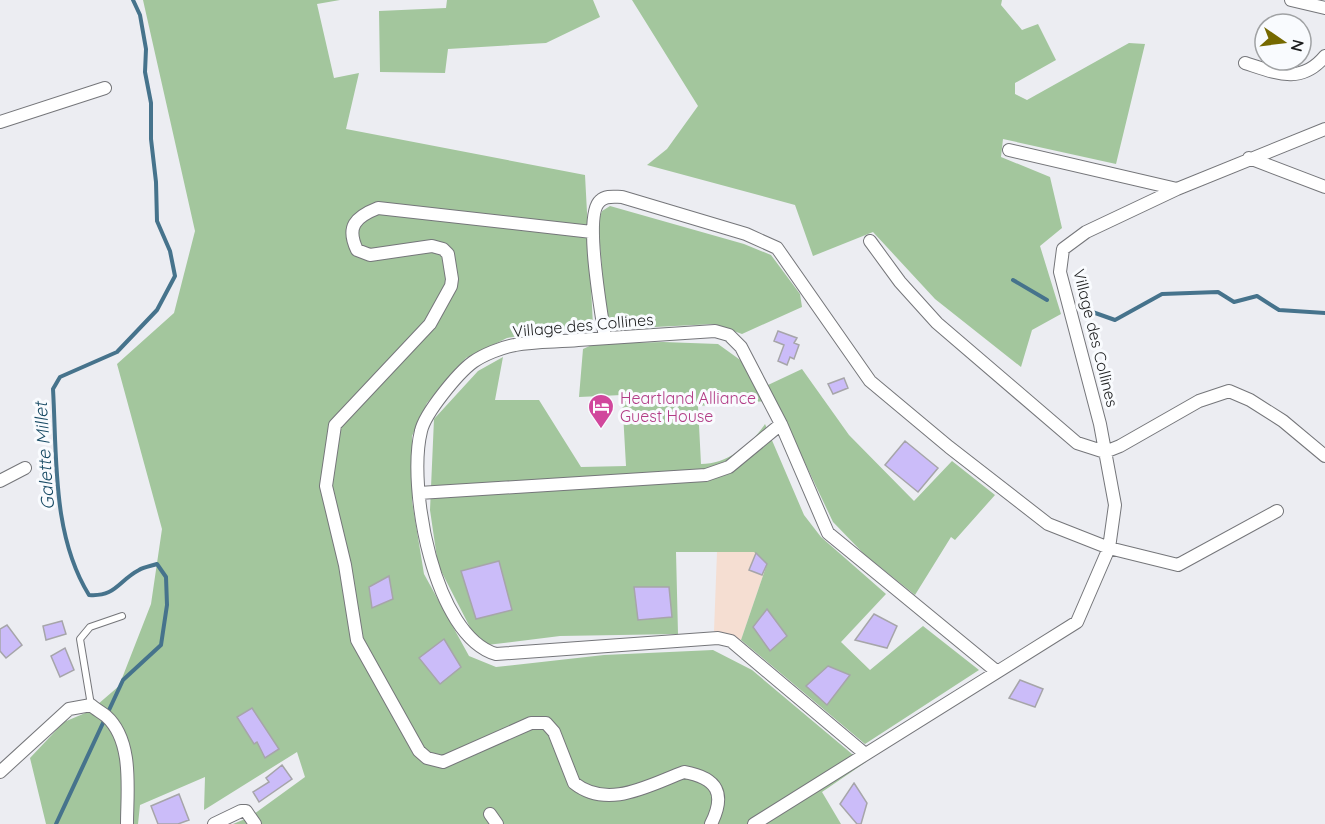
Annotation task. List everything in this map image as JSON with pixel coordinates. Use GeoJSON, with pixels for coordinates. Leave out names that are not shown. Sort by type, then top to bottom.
{"type":"FeatureCollection","features":[{"type":"Feature","properties":{"kind":"street"},"geometry":{"type":"LineString","coordinates":[[1291,0],[1325,8]]}},
{"type":"Feature","properties":{"kind":"street"},"geometry":{"type":"LineString","coordinates":[[1245,63],[1286,76],[1315,68],[1325,56]]}},
{"type":"Feature","properties":{"kind":"street"},"geometry":{"type":"LineString","coordinates":[[0,122],[105,88]]}},
{"type":"Feature","properties":{"kind":"street","name":"Village des Collines"},"geometry":{"type":"LineString","coordinates":[[996,671],[828,533],[781,424],[741,346],[729,336],[715,331],[513,345],[472,363],[428,412],[421,431],[419,493],[424,541],[431,566],[469,639],[481,650],[496,654],[718,638],[731,641],[864,753],[1077,622],[1109,548],[1115,505],[1105,452],[1060,272],[1063,249],[1086,231],[1177,189],[1325,129]]}},
{"type":"Feature","properties":{"kind":"street"},"geometry":{"type":"LineString","coordinates":[[1009,150],[1177,189]]}},
{"type":"Feature","properties":{"kind":"street"},"geometry":{"type":"LineString","coordinates":[[1249,158],[1325,187]]}},
{"type":"Feature","properties":{"kind":"street"},"geometry":{"type":"LineString","coordinates":[[605,338],[592,232],[594,211],[599,201],[609,196],[622,197],[746,234],[777,248],[870,381],[1048,524],[1109,548],[1179,565],[1277,511]]}},
{"type":"Feature","properties":{"kind":"street"},"geometry":{"type":"LineString","coordinates":[[592,232],[378,208],[364,213],[354,224],[350,237],[357,250],[370,255],[432,246],[443,249],[448,254],[452,279],[451,286],[430,324],[335,425],[326,486],[345,565],[357,640],[418,751],[427,758],[443,762],[531,723],[546,723],[554,732],[574,783],[581,789],[603,796],[617,796],[684,772],[696,774],[711,781],[718,793],[719,808],[711,824]]}},
{"type":"Feature","properties":{"kind":"street"},"geometry":{"type":"LineString","coordinates":[[870,241],[900,282],[937,323],[1077,443],[1105,452],[1120,446],[1199,401],[1229,391],[1250,400],[1283,421],[1325,456]]}},
{"type":"Feature","properties":{"kind":"street"},"geometry":{"type":"LineString","coordinates":[[419,493],[706,475],[729,467],[781,424]]}},
{"type":"Feature","properties":{"kind":"street"},"geometry":{"type":"LineString","coordinates":[[0,481],[24,468]]}},
{"type":"Feature","properties":{"kind":"street"},"geometry":{"type":"LineString","coordinates":[[0,772],[69,709],[91,705],[107,717],[119,736],[127,766],[126,824]]}},
{"type":"Feature","properties":{"kind":"street"},"geometry":{"type":"LineString","coordinates":[[754,824],[831,777],[864,753]]}},
{"type":"Feature","properties":{"kind":"street"},"geometry":{"type":"LineString","coordinates":[[213,824],[241,810],[246,811],[255,824]]}},
{"type":"Feature","properties":{"kind":"lane"},"geometry":{"type":"LineString","coordinates":[[91,705],[80,639],[90,627],[122,616]]}},
{"type":"Feature","properties":{"kind":"shaded area"},"geometry":{"type":"Polygon","coordinates":[[[717,552],[755,552],[767,564],[741,640],[714,631],[717,552]]]}},
{"type":"Feature","properties":{"kind":"green space"},"geometry":{"type":"Polygon","coordinates":[[[143,0],[340,0],[317,4],[334,78],[359,73],[346,129],[585,175],[593,325],[507,338],[466,358],[427,403],[412,436],[412,501],[424,574],[469,656],[496,667],[604,655],[713,650],[752,670],[852,754],[866,762],[822,792],[841,824],[233,824],[250,817],[305,777],[297,752],[204,810],[205,777],[140,805],[138,824],[46,824],[30,758],[64,722],[90,711],[119,686],[151,604],[162,529],[117,364],[174,313],[195,231],[143,0]]]}},
{"type":"Feature","properties":{"kind":"green space"},"geometry":{"type":"Polygon","coordinates":[[[447,0],[593,0],[600,17],[546,43],[448,49],[445,73],[380,72],[379,11],[446,8],[447,0]]]}},
{"type":"Feature","properties":{"kind":"green space"},"geometry":{"type":"Polygon","coordinates":[[[632,0],[1002,0],[1001,5],[1022,30],[1038,24],[1056,60],[1015,83],[1015,94],[1027,100],[1129,43],[1145,44],[1116,164],[1003,139],[1001,157],[1050,177],[1062,228],[1040,246],[1061,314],[1032,330],[1021,367],[935,299],[873,232],[813,256],[795,205],[647,165],[667,149],[698,106],[632,0]]]}},
{"type":"Feature","properties":{"kind":"green space"},"geometry":{"type":"Polygon","coordinates":[[[610,206],[744,244],[771,255],[800,294],[802,307],[742,334],[714,324],[616,329],[606,316],[598,222],[602,211],[610,206]]]}},
{"type":"Feature","properties":{"kind":"green space"},"geometry":{"type":"Polygon","coordinates":[[[663,342],[718,344],[743,362],[766,401],[698,406],[701,464],[720,461],[738,452],[765,424],[804,515],[821,537],[886,594],[841,642],[870,670],[923,626],[979,670],[865,744],[741,640],[767,564],[754,552],[676,552],[678,634],[560,636],[487,645],[476,639],[438,565],[430,510],[434,419],[478,371],[503,357],[495,400],[539,400],[581,467],[626,466],[622,395],[579,397],[583,349],[594,344],[663,342]]]}},
{"type":"Feature","properties":{"kind":"green space"},"geometry":{"type":"Polygon","coordinates":[[[802,369],[849,435],[914,501],[952,461],[995,495],[955,540],[951,537],[915,595],[864,554],[833,522],[768,385],[802,369]]]}},
{"type":"Feature","properties":{"kind":"building"},"geometry":{"type":"Polygon","coordinates":[[[778,331],[797,338],[794,343],[799,345],[794,359],[790,357],[787,365],[778,361],[784,345],[774,341],[778,331]]]}},
{"type":"Feature","properties":{"kind":"building"},"geometry":{"type":"Polygon","coordinates":[[[844,378],[848,388],[833,394],[828,384],[844,378]]]}},
{"type":"Feature","properties":{"kind":"building"},"geometry":{"type":"Polygon","coordinates":[[[905,441],[938,468],[918,492],[885,465],[905,441]]]}},
{"type":"Feature","properties":{"kind":"building"},"geometry":{"type":"Polygon","coordinates":[[[756,553],[767,564],[762,575],[749,570],[756,553]]]}},
{"type":"Feature","properties":{"kind":"building"},"geometry":{"type":"Polygon","coordinates":[[[499,561],[512,610],[476,619],[461,571],[499,561]]]}},
{"type":"Feature","properties":{"kind":"building"},"geometry":{"type":"Polygon","coordinates":[[[389,576],[393,599],[372,608],[369,587],[389,576]]]}},
{"type":"Feature","properties":{"kind":"building"},"geometry":{"type":"Polygon","coordinates":[[[634,587],[669,587],[672,617],[638,620],[634,587]]]}},
{"type":"Feature","properties":{"kind":"building"},"geometry":{"type":"Polygon","coordinates":[[[767,609],[787,636],[770,651],[753,627],[767,609]]]}},
{"type":"Feature","properties":{"kind":"building"},"geometry":{"type":"Polygon","coordinates":[[[874,614],[897,626],[887,648],[855,640],[874,614]]]}},
{"type":"Feature","properties":{"kind":"building"},"geometry":{"type":"Polygon","coordinates":[[[62,621],[66,634],[46,640],[43,626],[62,621]]]}},
{"type":"Feature","properties":{"kind":"building"},"geometry":{"type":"Polygon","coordinates":[[[7,625],[22,645],[6,658],[0,651],[0,629],[7,625]]]}},
{"type":"Feature","properties":{"kind":"building"},"geometry":{"type":"Polygon","coordinates":[[[444,639],[461,667],[440,684],[419,658],[444,639]]]}},
{"type":"Feature","properties":{"kind":"building"},"geometry":{"type":"Polygon","coordinates":[[[65,648],[74,670],[60,677],[51,656],[65,648]]]}},
{"type":"Feature","properties":{"kind":"building"},"geometry":{"type":"Polygon","coordinates":[[[828,666],[850,675],[827,705],[806,686],[828,666]]]}},
{"type":"Feature","properties":{"kind":"building"},"geometry":{"type":"Polygon","coordinates":[[[1020,680],[1043,689],[1035,707],[1009,698],[1020,680]]]}},
{"type":"Feature","properties":{"kind":"building"},"geometry":{"type":"Polygon","coordinates":[[[252,708],[279,749],[265,758],[257,742],[254,744],[237,717],[252,708]]]}},
{"type":"Feature","properties":{"kind":"building"},"geometry":{"type":"Polygon","coordinates":[[[282,765],[292,779],[259,802],[253,792],[269,782],[266,778],[282,765]]]}},
{"type":"Feature","properties":{"kind":"building"},"geometry":{"type":"Polygon","coordinates":[[[854,783],[867,803],[861,824],[857,824],[840,804],[854,783]]]}},
{"type":"Feature","properties":{"kind":"building"},"geometry":{"type":"Polygon","coordinates":[[[179,794],[189,820],[178,824],[158,824],[151,806],[179,794]]]}},
{"type":"Feature","properties":{"kind":"waterway","name":"Galette Millet"},"geometry":{"type":"LineString","coordinates":[[56,824],[123,680],[161,645],[167,605],[166,577],[157,564],[132,574],[111,591],[89,595],[68,547],[62,522],[56,469],[53,389],[60,377],[117,352],[157,310],[175,276],[170,251],[157,221],[156,182],[151,139],[151,103],[145,72],[146,49],[140,15],[133,0]]}},
{"type":"Feature","properties":{"kind":"waterway"},"geometry":{"type":"LineString","coordinates":[[1013,280],[1047,300]]}},
{"type":"Feature","properties":{"kind":"waterway"},"geometry":{"type":"LineString","coordinates":[[1084,309],[1115,320],[1162,294],[1218,292],[1234,302],[1257,296],[1279,310],[1325,313]]}},
{"type":"Feature","properties":{"kind":"place","name":"Heartland Alliance Guest House"},"geometry":{"type":"Point","coordinates":[601,430]}}]}
